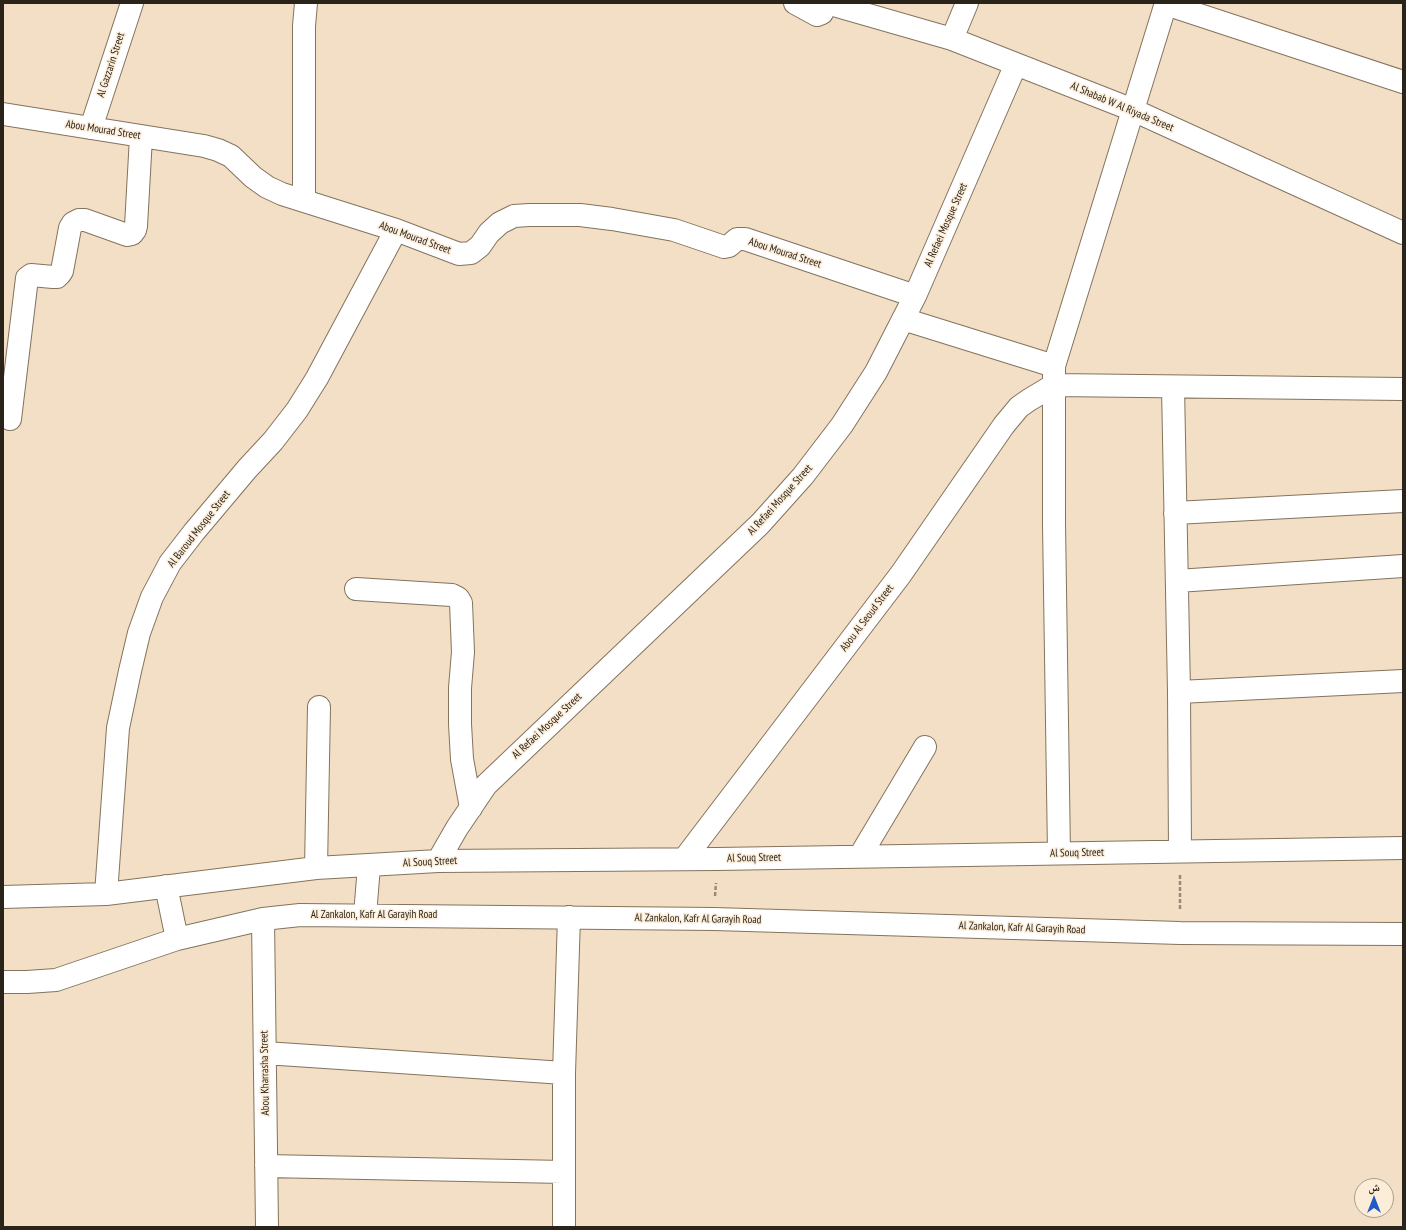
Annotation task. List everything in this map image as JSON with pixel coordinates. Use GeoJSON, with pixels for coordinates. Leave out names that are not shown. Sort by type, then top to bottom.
{"type":"FeatureCollection","features":[{"type":"Feature","properties":{"kind":"street","name":"Al Gazzarin Street"},"geometry":{"type":"LineString","coordinates":[[91,128],[132,3]]}},
{"type":"Feature","properties":{"kind":"street"},"geometry":{"type":"LineString","coordinates":[[304,201],[304,26],[306,3]]}},
{"type":"Feature","properties":{"kind":"street"},"geometry":{"type":"LineString","coordinates":[[795,3],[817,16],[822,13],[825,6],[832,4]]}},
{"type":"Feature","properties":{"kind":"street"},"geometry":{"type":"LineString","coordinates":[[952,39],[967,3]]}},
{"type":"Feature","properties":{"kind":"street","name":"Al Shabab W Al Riyada Street"},"geometry":{"type":"LineString","coordinates":[[832,4],[952,39],[1133,110],[1403,233]]}},
{"type":"Feature","properties":{"kind":"street"},"geometry":{"type":"LineString","coordinates":[[1059,853],[1054,524],[1054,375],[1166,4],[1403,82]]}},
{"type":"Feature","properties":{"kind":"street","name":"Al Refaei Mosque Street"},"geometry":{"type":"LineString","coordinates":[[438,861],[486,785],[760,524],[803,476],[842,425],[876,372],[915,296],[1016,64]]}},
{"type":"Feature","properties":{"kind":"street","name":"Abou Mourad Street"},"geometry":{"type":"LineString","coordinates":[[3,114],[204,146],[218,150],[231,156],[253,177],[267,187],[282,194],[396,230],[459,254],[471,253],[480,246],[489,233],[500,223],[514,216],[529,214],[580,215],[674,230],[724,247],[729,246],[737,240],[745,239],[915,296]]}},
{"type":"Feature","properties":{"kind":"street"},"geometry":{"type":"LineString","coordinates":[[10,419],[27,278],[31,275],[57,277],[60,274],[62,271],[70,228],[73,223],[79,220],[85,220],[127,235],[132,234],[136,226],[141,137]]}},
{"type":"Feature","properties":{"kind":"street","name":"Al Baroud Mosque Street"},"geometry":{"type":"LineString","coordinates":[[106,894],[118,728],[139,633],[152,597],[170,563],[194,532],[247,469],[273,441],[297,410],[318,378],[396,230]]}},
{"type":"Feature","properties":{"kind":"street"},"geometry":{"type":"LineString","coordinates":[[903,319],[1054,375],[1173,387],[1403,389]]}},
{"type":"Feature","properties":{"kind":"street","name":"Abou Al Seoud Street"},"geometry":{"type":"LineString","coordinates":[[685,858],[901,574],[1004,425],[1019,407],[1054,375]]}},
{"type":"Feature","properties":{"kind":"street"},"geometry":{"type":"LineString","coordinates":[[1173,387],[1179,692],[1180,852]]}},
{"type":"Feature","properties":{"kind":"street"},"geometry":{"type":"LineString","coordinates":[[1175,512],[1403,501]]}},
{"type":"Feature","properties":{"kind":"street"},"geometry":{"type":"LineString","coordinates":[[1177,581],[1403,566]]}},
{"type":"Feature","properties":{"kind":"street"},"geometry":{"type":"LineString","coordinates":[[356,589],[452,595],[458,598],[461,603],[463,652],[460,688],[460,724],[462,759],[471,808]]}},
{"type":"Feature","properties":{"kind":"street"},"geometry":{"type":"LineString","coordinates":[[1179,692],[1403,681]]}},
{"type":"Feature","properties":{"kind":"street"},"geometry":{"type":"LineString","coordinates":[[316,868],[319,707]]}},
{"type":"Feature","properties":{"kind":"street"},"geometry":{"type":"LineString","coordinates":[[860,856],[925,747]]}},
{"type":"Feature","properties":{"kind":"street","name":"Al Souq Street"},"geometry":{"type":"LineString","coordinates":[[3,897],[106,894],[316,868],[438,861],[685,858],[716,859],[1403,848]]}},
{"type":"Feature","properties":{"kind":"street"},"geometry":{"type":"LineString","coordinates":[[365,915],[369,866]]}},
{"type":"Feature","properties":{"kind":"street"},"geometry":{"type":"LineString","coordinates":[[166,886],[177,938]]}},
{"type":"Feature","properties":{"kind":"street","name":"Al Zankalon, Kafr Al Garayih Road"},"geometry":{"type":"LineString","coordinates":[[3,982],[56,980],[177,938],[263,919],[300,915],[714,919],[1180,933],[1403,934]]}},
{"type":"Feature","properties":{"kind":"street"},"geometry":{"type":"LineString","coordinates":[[564,1227],[564,1073],[569,917]]}},
{"type":"Feature","properties":{"kind":"street","name":"Abou Kharrasha Street"},"geometry":{"type":"LineString","coordinates":[[263,919],[267,1227]]}},
{"type":"Feature","properties":{"kind":"street"},"geometry":{"type":"LineString","coordinates":[[265,1053],[564,1073]]}},
{"type":"Feature","properties":{"kind":"street"},"geometry":{"type":"LineString","coordinates":[[266,1166],[564,1172]]}},
{"type":"Feature","properties":{"kind":"path"},"geometry":{"type":"LineString","coordinates":[[1180,852],[1180,933]]}},
{"type":"Feature","properties":{"kind":"path"},"geometry":{"type":"LineString","coordinates":[[714,919],[716,859]]}}]}
